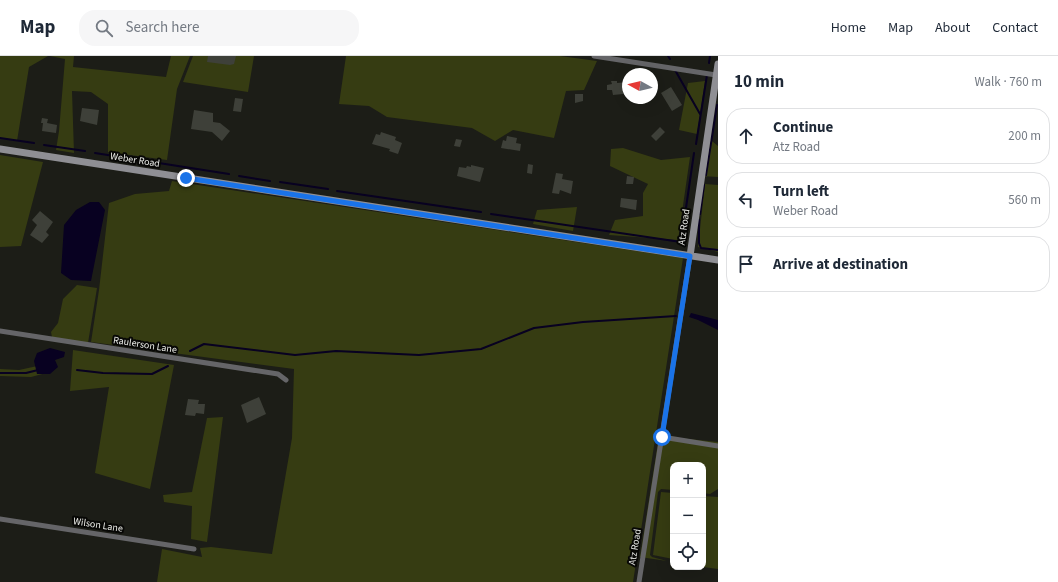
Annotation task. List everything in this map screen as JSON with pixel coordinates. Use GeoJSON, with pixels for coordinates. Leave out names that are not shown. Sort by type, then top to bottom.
{"type":"FeatureCollection","features":[{"type":"Feature","properties":{"kind":"street"},"geometry":{"type":"LineString","coordinates":[[594,56],[716,75]]}},
{"type":"Feature","properties":{"kind":"street","name":"Atz Road"},"geometry":{"type":"LineString","coordinates":[[639,582],[690,256],[718,64]]}},
{"type":"Feature","properties":{"kind":"street","name":"Weber Road"},"geometry":{"type":"LineString","coordinates":[[0,149],[718,260]]}},
{"type":"Feature","properties":{"kind":"street","name":"Raulerson Lane"},"geometry":{"type":"LineString","coordinates":[[0,331],[278,374],[286,380]]}},
{"type":"Feature","properties":{"kind":"street"},"geometry":{"type":"LineString","coordinates":[[662,437],[718,446]]}},
{"type":"Feature","properties":{"kind":"street","name":"Wilson Lane"},"geometry":{"type":"LineString","coordinates":[[0,519],[194,549]]}},
{"type":"Feature","properties":{"kind":"green space"},"geometry":{"type":"Polygon","coordinates":[[[0,56],[48,56],[29,67],[17,141],[0,138],[0,56]]]}},
{"type":"Feature","properties":{"kind":"green space"},"geometry":{"type":"Polygon","coordinates":[[[50,56],[74,56],[73,67],[166,77],[171,56],[190,56],[177,89],[167,160],[108,152],[108,104],[91,92],[72,91],[74,153],[56,150],[65,59],[50,56]]]}},
{"type":"Feature","properties":{"kind":"green space"},"geometry":{"type":"Polygon","coordinates":[[[193,56],[254,56],[248,92],[183,82],[193,56]]]}},
{"type":"Feature","properties":{"kind":"green space"},"geometry":{"type":"Polygon","coordinates":[[[346,56],[560,56],[597,61],[584,90],[566,91],[554,138],[513,130],[495,141],[472,128],[387,117],[369,106],[339,104],[346,56]]]}},
{"type":"Feature","properties":{"kind":"green space"},"geometry":{"type":"Polygon","coordinates":[[[705,81],[697,134],[679,130],[688,83],[705,81]]]}},
{"type":"Feature","properties":{"kind":"green space"},"geometry":{"type":"Polygon","coordinates":[[[707,137],[718,146],[718,177],[701,176],[707,137]]]}},
{"type":"Feature","properties":{"kind":"green space"},"geometry":{"type":"Polygon","coordinates":[[[623,148],[661,160],[690,157],[678,240],[609,235],[615,220],[643,216],[643,193],[648,184],[610,166],[611,149],[623,148]]]}},
{"type":"Feature","properties":{"kind":"green space"},"geometry":{"type":"Polygon","coordinates":[[[0,155],[43,162],[21,246],[0,247],[0,155]]]}},
{"type":"Feature","properties":{"kind":"green space"},"geometry":{"type":"Polygon","coordinates":[[[172,181],[683,258],[633,582],[157,582],[162,549],[202,557],[200,548],[211,547],[272,554],[292,438],[294,369],[91,342],[99,290],[109,203],[135,194],[169,191],[172,181]]]}},
{"type":"Feature","properties":{"kind":"green space"},"geometry":{"type":"Polygon","coordinates":[[[705,184],[718,185],[718,252],[698,247],[705,184]]]}},
{"type":"Feature","properties":{"kind":"green space"},"geometry":{"type":"Polygon","coordinates":[[[577,207],[573,231],[533,224],[537,210],[577,207]]]}},
{"type":"Feature","properties":{"kind":"green space"},"geometry":{"type":"Polygon","coordinates":[[[77,285],[97,288],[88,343],[52,337],[51,332],[58,323],[63,299],[77,285]]]}},
{"type":"Feature","properties":{"kind":"green space"},"geometry":{"type":"Polygon","coordinates":[[[73,350],[174,365],[150,489],[95,473],[109,387],[70,391],[73,350]]]}},
{"type":"Feature","properties":{"kind":"green space"},"geometry":{"type":"Polygon","coordinates":[[[42,365],[46,373],[31,377],[0,376],[0,369],[19,370],[42,365]]]}},
{"type":"Feature","properties":{"kind":"green space"},"geometry":{"type":"Polygon","coordinates":[[[223,417],[207,542],[191,539],[192,506],[164,502],[163,495],[192,492],[207,418],[223,417]]]}},
{"type":"Feature","properties":{"kind":"green space"},"geometry":{"type":"Polygon","coordinates":[[[659,436],[718,442],[718,489],[710,494],[706,493],[706,462],[670,462],[670,490],[661,489],[658,492],[650,555],[652,557],[667,561],[640,557],[659,436]]]}},
{"type":"Feature","properties":{"kind":"green space"},"geometry":{"type":"Polygon","coordinates":[[[661,492],[670,493],[670,558],[653,555],[661,492]]]}},
{"type":"Feature","properties":{"kind":"green space"},"geometry":{"type":"Polygon","coordinates":[[[706,496],[718,497],[718,569],[706,567],[706,496]]]}},
{"type":"Feature","properties":{"kind":"shaded area"},"geometry":{"type":"Polygon","coordinates":[[[90,202],[99,202],[105,210],[91,281],[71,280],[61,273],[64,225],[76,210],[90,202]]]}},
{"type":"Feature","properties":{"kind":"shaded area"},"geometry":{"type":"Polygon","coordinates":[[[691,313],[718,320],[718,330],[689,317],[691,313]]]}},
{"type":"Feature","properties":{"kind":"shaded area"},"geometry":{"type":"Polygon","coordinates":[[[50,348],[65,352],[64,357],[55,360],[58,367],[50,374],[37,374],[34,361],[37,353],[50,348]]]}},
{"type":"Feature","properties":{"kind":"building"},"geometry":{"type":"Polygon","coordinates":[[[208,56],[236,56],[234,64],[230,65],[207,62],[208,56]]]}},
{"type":"Feature","properties":{"kind":"building"},"geometry":{"type":"Polygon","coordinates":[[[611,81],[622,83],[622,94],[613,95],[612,90],[607,90],[607,85],[612,84],[611,81]]]}},
{"type":"Feature","properties":{"kind":"building"},"geometry":{"type":"Polygon","coordinates":[[[671,87],[682,105],[672,111],[661,93],[671,87]]]}},
{"type":"Feature","properties":{"kind":"building"},"geometry":{"type":"Polygon","coordinates":[[[575,94],[583,94],[583,101],[575,103],[575,94]]]}},
{"type":"Feature","properties":{"kind":"building"},"geometry":{"type":"Polygon","coordinates":[[[235,98],[243,99],[241,112],[233,111],[235,98]]]}},
{"type":"Feature","properties":{"kind":"building"},"geometry":{"type":"Polygon","coordinates":[[[82,108],[99,110],[97,125],[80,121],[82,108]]]}},
{"type":"Feature","properties":{"kind":"building"},"geometry":{"type":"Polygon","coordinates":[[[194,110],[213,113],[213,122],[220,123],[230,131],[222,141],[212,132],[191,129],[194,110]]]}},
{"type":"Feature","properties":{"kind":"building"},"geometry":{"type":"Polygon","coordinates":[[[42,118],[48,119],[47,123],[57,125],[56,133],[42,131],[42,118]]]}},
{"type":"Feature","properties":{"kind":"building"},"geometry":{"type":"Polygon","coordinates":[[[660,127],[665,132],[656,141],[651,136],[660,127]]]}},
{"type":"Feature","properties":{"kind":"building"},"geometry":{"type":"Polygon","coordinates":[[[381,132],[396,137],[395,140],[402,143],[398,154],[389,151],[390,149],[372,144],[376,134],[380,135],[381,132]]]}},
{"type":"Feature","properties":{"kind":"building"},"geometry":{"type":"Polygon","coordinates":[[[507,136],[517,138],[516,143],[521,144],[520,151],[501,148],[503,140],[506,141],[507,136]]]}},
{"type":"Feature","properties":{"kind":"building"},"geometry":{"type":"Polygon","coordinates":[[[456,139],[462,140],[460,147],[454,146],[456,139]]]}},
{"type":"Feature","properties":{"kind":"building"},"geometry":{"type":"Polygon","coordinates":[[[528,164],[533,165],[532,174],[527,173],[528,164]]]}},
{"type":"Feature","properties":{"kind":"building"},"geometry":{"type":"Polygon","coordinates":[[[471,165],[484,168],[480,182],[457,176],[459,167],[466,168],[467,166],[471,167],[471,165]]]}},
{"type":"Feature","properties":{"kind":"building"},"geometry":{"type":"Polygon","coordinates":[[[556,173],[563,174],[562,179],[573,181],[571,194],[560,190],[559,194],[552,193],[556,173]]]}},
{"type":"Feature","properties":{"kind":"building"},"geometry":{"type":"Polygon","coordinates":[[[627,176],[634,177],[633,184],[626,184],[627,176]]]}},
{"type":"Feature","properties":{"kind":"building"},"geometry":{"type":"Polygon","coordinates":[[[621,198],[637,200],[636,210],[620,207],[621,198]]]}},
{"type":"Feature","properties":{"kind":"building"},"geometry":{"type":"Polygon","coordinates":[[[40,211],[53,222],[46,232],[49,235],[42,243],[30,235],[37,225],[32,220],[40,211]]]}},
{"type":"Feature","properties":{"kind":"building"},"geometry":{"type":"Polygon","coordinates":[[[259,397],[266,414],[247,423],[241,405],[259,397]]]}},
{"type":"Feature","properties":{"kind":"building"},"geometry":{"type":"Polygon","coordinates":[[[188,399],[199,400],[198,404],[205,404],[204,414],[196,413],[195,416],[185,415],[188,399]]]}},
{"type":"Feature","properties":{"kind":"waterway"},"geometry":{"type":"LineString","coordinates":[[709,63],[710,56]]}},
{"type":"Feature","properties":{"kind":"waterway"},"geometry":{"type":"LineString","coordinates":[[675,70],[700,114]]}},
{"type":"Feature","properties":{"kind":"waterway"},"geometry":{"type":"LineString","coordinates":[[696,144],[707,75]]}},
{"type":"Feature","properties":{"kind":"waterway"},"geometry":{"type":"LineString","coordinates":[[706,175],[717,105]]}},
{"type":"Feature","properties":{"kind":"waterway"},"geometry":{"type":"LineString","coordinates":[[0,138],[34,143]]}},
{"type":"Feature","properties":{"kind":"waterway"},"geometry":{"type":"LineString","coordinates":[[44,145],[85,151]]}},
{"type":"Feature","properties":{"kind":"waterway"},"geometry":{"type":"LineString","coordinates":[[95,153],[229,174]]}},
{"type":"Feature","properties":{"kind":"waterway"},"geometry":{"type":"LineString","coordinates":[[491,214],[681,242],[694,153]]}},
{"type":"Feature","properties":{"kind":"waterway"},"geometry":{"type":"LineString","coordinates":[[239,176],[270,181]]}},
{"type":"Feature","properties":{"kind":"waterway"},"geometry":{"type":"LineString","coordinates":[[280,182],[328,189]]}},
{"type":"Feature","properties":{"kind":"waterway"},"geometry":{"type":"LineString","coordinates":[[700,214],[704,185]]}},
{"type":"Feature","properties":{"kind":"waterway"},"geometry":{"type":"LineString","coordinates":[[337,191],[481,212]]}},
{"type":"Feature","properties":{"kind":"waterway"},"geometry":{"type":"LineString","coordinates":[[699,220],[699,243],[701,248],[718,250]]}},
{"type":"Feature","properties":{"kind":"waterway"},"geometry":{"type":"LineString","coordinates":[[190,351],[204,344],[295,355],[336,351],[419,355],[481,349],[534,328],[583,322],[676,316]]}},
{"type":"Feature","properties":{"kind":"waterway"},"geometry":{"type":"LineString","coordinates":[[77,370],[103,373],[152,374],[168,366]]}},
{"type":"Feature","properties":{"kind":"waterway"},"geometry":{"type":"LineString","coordinates":[[0,373],[26,373],[38,370]]}},
{"type":"Feature","properties":{"kind":"route"},"geometry":{"type":"LineString","coordinates":[[186,178],[690,256],[662,437]]}}]}
